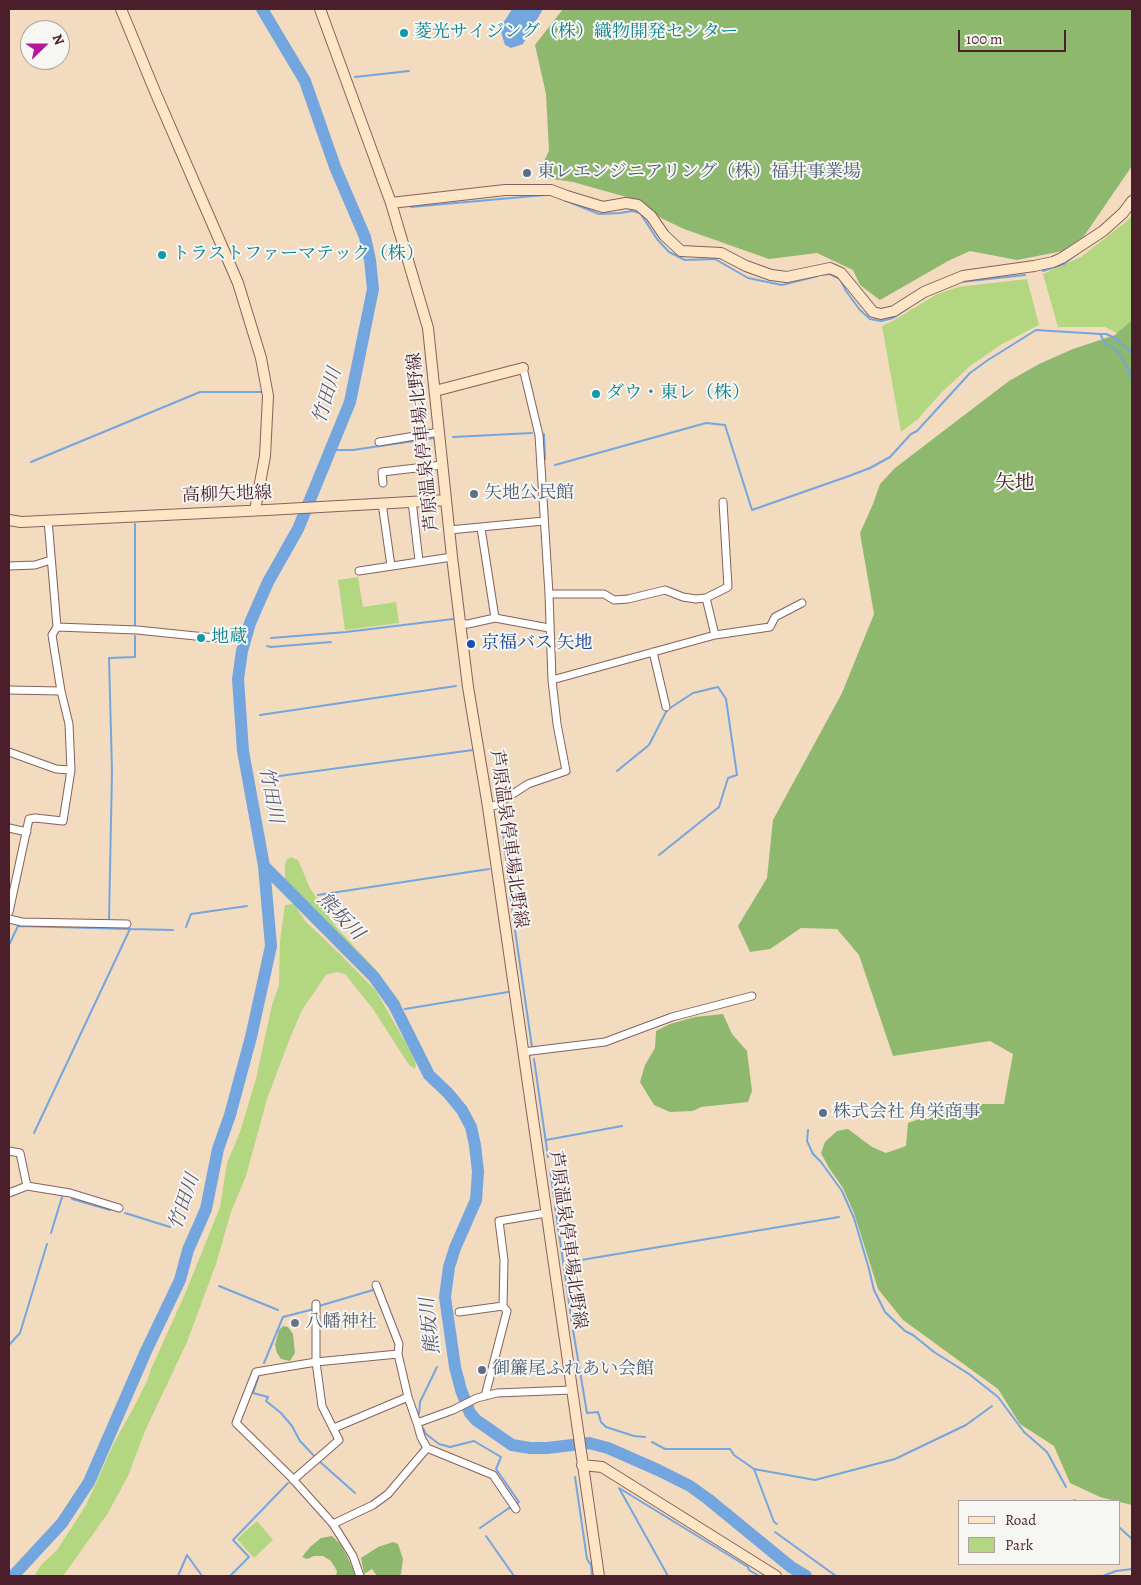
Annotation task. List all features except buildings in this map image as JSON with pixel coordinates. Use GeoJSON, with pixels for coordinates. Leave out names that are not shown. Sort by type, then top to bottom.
{"type":"FeatureCollection","features":[{"type":"Feature","properties":{"kind":"main road"},"geometry":{"type":"LineString","coordinates":[[121,9],[238,283],[261,358],[268,396],[266,448],[254,510]]}},
{"type":"Feature","properties":{"kind":"main road","name":"芦原温泉停車場北野線"},"geometry":{"type":"LineString","coordinates":[[320,9],[392,203],[428,328],[460,624],[599,1576]]}},
{"type":"Feature","properties":{"kind":"main road"},"geometry":{"type":"LineString","coordinates":[[392,203],[505,190],[551,190],[603,207],[626,203],[638,205],[681,251],[721,253],[746,266],[771,275],[788,277],[830,268],[841,273],[873,312],[881,314],[894,311],[924,292],[963,276],[1034,266],[1062,258],[1103,231],[1123,213],[1132,201]]}},
{"type":"Feature","properties":{"kind":"main road"},"geometry":{"type":"LineString","coordinates":[[435,391],[523,368]]}},
{"type":"Feature","properties":{"kind":"main road","name":"高柳矢地線"},"geometry":{"type":"LineString","coordinates":[[9,520],[48,520],[267,510],[446,500]]}},
{"type":"Feature","properties":{"kind":"main road"},"geometry":{"type":"LineString","coordinates":[[582,1465],[602,1466],[776,1576]]}},
{"type":"Feature","properties":{"kind":"street"},"geometry":{"type":"LineString","coordinates":[[488,807],[528,784],[566,772],[552,680],[540,435],[523,368]]}},
{"type":"Feature","properties":{"kind":"street"},"geometry":{"type":"LineString","coordinates":[[378,442],[439,432]]}},
{"type":"Feature","properties":{"kind":"street"},"geometry":{"type":"LineString","coordinates":[[383,483],[382,472],[442,465]]}},
{"type":"Feature","properties":{"kind":"street"},"geometry":{"type":"LineString","coordinates":[[412,502],[419,561]]}},
{"type":"Feature","properties":{"kind":"street"},"geometry":{"type":"LineString","coordinates":[[549,594],[604,594],[614,600],[628,599],[665,590],[683,597],[696,599],[706,598],[728,587],[723,502]]}},
{"type":"Feature","properties":{"kind":"street"},"geometry":{"type":"LineString","coordinates":[[382,504],[391,566]]}},
{"type":"Feature","properties":{"kind":"street"},"geometry":{"type":"LineString","coordinates":[[9,912],[29,819],[63,821],[71,770],[69,724],[61,691],[52,635],[57,627],[48,520]]}},
{"type":"Feature","properties":{"kind":"street"},"geometry":{"type":"LineString","coordinates":[[449,530],[544,521]]}},
{"type":"Feature","properties":{"kind":"street"},"geometry":{"type":"LineString","coordinates":[[481,528],[495,618]]}},
{"type":"Feature","properties":{"kind":"street"},"geometry":{"type":"LineString","coordinates":[[360,571],[452,557]]}},
{"type":"Feature","properties":{"kind":"street"},"geometry":{"type":"LineString","coordinates":[[9,566],[34,565],[51,560]]}},
{"type":"Feature","properties":{"kind":"street"},"geometry":{"type":"LineString","coordinates":[[706,598],[715,635]]}},
{"type":"Feature","properties":{"kind":"street"},"geometry":{"type":"LineString","coordinates":[[552,680],[715,635],[770,627],[776,616],[802,603]]}},
{"type":"Feature","properties":{"kind":"street"},"geometry":{"type":"LineString","coordinates":[[460,624],[495,618],[550,628]]}},
{"type":"Feature","properties":{"kind":"street"},"geometry":{"type":"LineString","coordinates":[[57,627],[136,630],[215,638]]}},
{"type":"Feature","properties":{"kind":"street"},"geometry":{"type":"LineString","coordinates":[[653,652],[666,707]]}},
{"type":"Feature","properties":{"kind":"street"},"geometry":{"type":"LineString","coordinates":[[9,690],[61,691]]}},
{"type":"Feature","properties":{"kind":"street"},"geometry":{"type":"LineString","coordinates":[[9,752],[56,769],[71,770]]}},
{"type":"Feature","properties":{"kind":"street"},"geometry":{"type":"LineString","coordinates":[[9,828],[27,832]]}},
{"type":"Feature","properties":{"kind":"street"},"geometry":{"type":"LineString","coordinates":[[9,919],[22,922],[127,924]]}},
{"type":"Feature","properties":{"kind":"street"},"geometry":{"type":"LineString","coordinates":[[523,1052],[605,1042],[672,1017],[752,996]]}},
{"type":"Feature","properties":{"kind":"street"},"geometry":{"type":"LineString","coordinates":[[9,1151],[20,1152],[27,1186]]}},
{"type":"Feature","properties":{"kind":"street"},"geometry":{"type":"LineString","coordinates":[[9,1193],[27,1186],[70,1193],[119,1208]]}},
{"type":"Feature","properties":{"kind":"street"},"geometry":{"type":"LineString","coordinates":[[485,1396],[508,1311],[503,1306],[504,1260],[499,1221],[546,1213]]}},
{"type":"Feature","properties":{"kind":"street"},"geometry":{"type":"LineString","coordinates":[[376,1285],[399,1344],[398,1354],[408,1398],[421,1437],[427,1448],[493,1475],[516,1509]]}},
{"type":"Feature","properties":{"kind":"street"},"geometry":{"type":"LineString","coordinates":[[293,1480],[339,1440],[322,1406],[316,1362],[316,1304]]}},
{"type":"Feature","properties":{"kind":"street"},"geometry":{"type":"LineString","coordinates":[[459,1312],[503,1306]]}},
{"type":"Feature","properties":{"kind":"street"},"geometry":{"type":"LineString","coordinates":[[360,1576],[353,1556],[333,1524],[293,1480],[236,1423],[256,1372],[316,1362],[398,1354]]}},
{"type":"Feature","properties":{"kind":"street"},"geometry":{"type":"LineString","coordinates":[[417,1423],[453,1410],[472,1400],[497,1393],[572,1390]]}},
{"type":"Feature","properties":{"kind":"street"},"geometry":{"type":"LineString","coordinates":[[334,1428],[408,1398]]}},
{"type":"Feature","properties":{"kind":"street"},"geometry":{"type":"LineString","coordinates":[[333,1524],[374,1505],[388,1494],[427,1448]]}},
{"type":"Feature","properties":{"kind":"green space"},"geometry":{"type":"Polygon","coordinates":[[[563,9],[1132,9],[1132,166],[1084,236],[1063,251],[1017,260],[970,251],[948,261],[880,300],[860,285],[853,270],[817,253],[769,259],[684,229],[661,218],[637,200],[573,182],[545,178],[544,161],[549,151],[546,94],[535,45],[563,9]]]}},
{"type":"Feature","properties":{"kind":"green space"},"geometry":{"type":"Polygon","coordinates":[[[1132,215],[1132,351],[1124,337],[1105,327],[1058,327],[1043,274],[1081,257],[1132,215]]]}},
{"type":"Feature","properties":{"kind":"green space"},"geometry":{"type":"Polygon","coordinates":[[[1027,279],[1039,325],[1002,344],[970,366],[941,393],[918,419],[901,432],[882,326],[937,294],[958,287],[1027,279]]]}},
{"type":"Feature","properties":{"kind":"green space"},"geometry":{"type":"Polygon","coordinates":[[[1132,320],[1132,1505],[1121,1502],[1121,1500],[1100,1497],[1070,1483],[1054,1446],[1020,1424],[998,1389],[903,1320],[878,1289],[854,1213],[843,1188],[821,1153],[825,1142],[837,1131],[848,1129],[872,1147],[886,1153],[906,1146],[908,1123],[962,1104],[1004,1104],[1013,1054],[990,1041],[893,1056],[859,955],[837,929],[801,928],[770,949],[750,952],[738,926],[767,878],[773,820],[842,693],[874,614],[860,533],[880,484],[895,468],[1009,381],[1039,364],[1073,349],[1115,335],[1132,320]]]}},
{"type":"Feature","properties":{"kind":"green space"},"geometry":{"type":"Polygon","coordinates":[[[358,577],[363,607],[396,602],[399,623],[345,630],[338,580],[358,577]]]}},
{"type":"Feature","properties":{"kind":"green space"},"geometry":{"type":"Polygon","coordinates":[[[291,857],[298,860],[310,888],[336,927],[377,971],[400,1002],[401,1008],[393,1002],[383,985],[365,964],[289,886],[285,880],[285,865],[286,860],[291,857]]]}},
{"type":"Feature","properties":{"kind":"green space"},"geometry":{"type":"Polygon","coordinates":[[[294,904],[305,921],[376,991],[411,1052],[416,1064],[415,1069],[409,1065],[373,1009],[345,974],[337,972],[326,975],[302,1010],[290,1038],[267,1099],[246,1176],[231,1212],[216,1264],[187,1342],[145,1431],[128,1476],[108,1513],[63,1576],[34,1576],[41,1565],[57,1550],[86,1505],[114,1443],[147,1381],[220,1207],[227,1163],[240,1132],[256,1079],[272,1005],[279,985],[280,941],[285,905],[294,904]]]}},
{"type":"Feature","properties":{"kind":"green space"},"geometry":{"type":"Polygon","coordinates":[[[723,1014],[732,1034],[747,1051],[752,1091],[748,1102],[701,1107],[693,1111],[670,1112],[654,1105],[640,1082],[645,1065],[655,1048],[656,1031],[670,1024],[695,1017],[723,1014]]]}},
{"type":"Feature","properties":{"kind":"green space"},"geometry":{"type":"Polygon","coordinates":[[[283,1326],[288,1327],[293,1334],[295,1353],[290,1361],[281,1359],[275,1345],[279,1330],[283,1326]]]}},
{"type":"Feature","properties":{"kind":"green space"},"geometry":{"type":"Polygon","coordinates":[[[257,1521],[273,1540],[254,1558],[237,1539],[257,1521]]]}},
{"type":"Feature","properties":{"kind":"green space"},"geometry":{"type":"Polygon","coordinates":[[[332,1536],[340,1544],[347,1556],[355,1576],[336,1576],[337,1571],[331,1561],[323,1556],[314,1556],[307,1559],[302,1557],[321,1538],[332,1536]]]}},
{"type":"Feature","properties":{"kind":"green space"},"geometry":{"type":"Polygon","coordinates":[[[393,1542],[398,1544],[403,1559],[401,1574],[399,1576],[377,1576],[372,1569],[364,1574],[361,1558],[378,1547],[393,1542]]]}},
{"type":"Feature","properties":{"kind":"water"},"geometry":{"type":"Polygon","coordinates":[[[512,9],[543,9],[523,44],[511,48],[505,45],[501,32],[504,26],[502,25],[512,9]]]}},
{"type":"Feature","properties":{"kind":"waterway","name":"竹田川"},"geometry":{"type":"LineString","coordinates":[[13,1576],[62,1523],[89,1482],[146,1351],[180,1280],[188,1250],[206,1209],[218,1149],[230,1115],[251,1037],[271,946],[264,866],[243,751],[238,679],[242,651],[250,623],[268,582],[298,529],[350,402],[373,289],[365,237],[335,167],[305,81],[262,9]]}},
{"type":"Feature","properties":{"kind":"waterway"},"geometry":{"type":"LineString","coordinates":[[355,77],[409,71]]}},
{"type":"Feature","properties":{"kind":"waterway"},"geometry":{"type":"LineString","coordinates":[[411,207],[545,195]]}},
{"type":"Feature","properties":{"kind":"waterway"},"geometry":{"type":"LineString","coordinates":[[564,200],[599,214],[632,211],[640,213],[657,239],[669,252],[685,260],[715,259],[748,278],[782,285],[818,276]]}},
{"type":"Feature","properties":{"kind":"waterway"},"geometry":{"type":"LineString","coordinates":[[1043,271],[1064,264],[1078,253]]}},
{"type":"Feature","properties":{"kind":"waterway"},"geometry":{"type":"LineString","coordinates":[[822,275],[830,274],[840,279],[860,310],[870,319],[881,321],[893,318],[910,307]]}},
{"type":"Feature","properties":{"kind":"waterway"},"geometry":{"type":"LineString","coordinates":[[961,282],[1025,275]]}},
{"type":"Feature","properties":{"kind":"waterway"},"geometry":{"type":"LineString","coordinates":[[555,465],[706,423],[725,425],[752,510],[870,468],[890,457],[911,434],[917,431],[970,373],[1036,330],[1100,334],[1105,343],[1115,349],[1123,359],[1132,378]]}},
{"type":"Feature","properties":{"kind":"waterway"},"geometry":{"type":"LineString","coordinates":[[1100,334],[1106,334],[1115,338],[1132,353]]}},
{"type":"Feature","properties":{"kind":"waterway"},"geometry":{"type":"LineString","coordinates":[[31,462],[200,392],[261,392]]}},
{"type":"Feature","properties":{"kind":"waterway"},"geometry":{"type":"LineString","coordinates":[[453,437],[532,433]]}},
{"type":"Feature","properties":{"kind":"waterway"},"geometry":{"type":"LineString","coordinates":[[544,434],[545,459]]}},
{"type":"Feature","properties":{"kind":"waterway"},"geometry":{"type":"LineString","coordinates":[[330,450],[353,450],[434,438]]}},
{"type":"Feature","properties":{"kind":"waterway"},"geometry":{"type":"LineString","coordinates":[[135,524],[135,626]]}},
{"type":"Feature","properties":{"kind":"waterway"},"geometry":{"type":"LineString","coordinates":[[271,638],[346,632],[453,619]]}},
{"type":"Feature","properties":{"kind":"waterway"},"geometry":{"type":"LineString","coordinates":[[109,920],[112,771],[109,658],[135,657],[135,636]]}},
{"type":"Feature","properties":{"kind":"waterway"},"geometry":{"type":"LineString","coordinates":[[267,646],[331,642]]}},
{"type":"Feature","properties":{"kind":"waterway"},"geometry":{"type":"LineString","coordinates":[[260,715],[456,686]]}},
{"type":"Feature","properties":{"kind":"waterway"},"geometry":{"type":"LineString","coordinates":[[617,771],[649,745],[667,710],[693,693],[718,687],[726,699],[737,775],[728,778],[719,807],[659,855]]}},
{"type":"Feature","properties":{"kind":"waterway"},"geometry":{"type":"LineString","coordinates":[[272,777],[473,750]]}},
{"type":"Feature","properties":{"kind":"waterway"},"geometry":{"type":"LineString","coordinates":[[500,808],[514,924]]}},
{"type":"Feature","properties":{"kind":"waterway","name":"熊坂川"},"geometry":{"type":"LineString","coordinates":[[264,866],[374,977],[394,1005],[429,1075],[462,1110],[471,1127],[478,1172],[476,1200],[455,1248],[449,1267],[445,1297],[455,1367],[470,1413],[476,1420],[512,1445],[547,1448],[589,1443],[608,1448],[658,1470],[690,1486],[791,1567],[806,1576]]}},
{"type":"Feature","properties":{"kind":"waterway"},"geometry":{"type":"LineString","coordinates":[[318,895],[489,869]]}},
{"type":"Feature","properties":{"kind":"waterway"},"geometry":{"type":"LineString","coordinates":[[186,927],[191,914],[247,906]]}},
{"type":"Feature","properties":{"kind":"waterway"},"geometry":{"type":"LineString","coordinates":[[9,945],[18,926],[130,929]]}},
{"type":"Feature","properties":{"kind":"waterway"},"geometry":{"type":"LineString","coordinates":[[34,1133],[130,929],[173,930]]}},
{"type":"Feature","properties":{"kind":"waterway"},"geometry":{"type":"LineString","coordinates":[[515,930],[532,1047]]}},
{"type":"Feature","properties":{"kind":"waterway"},"geometry":{"type":"LineString","coordinates":[[405,1009],[508,992]]}},
{"type":"Feature","properties":{"kind":"waterway"},"geometry":{"type":"LineString","coordinates":[[534,1059],[548,1157]]}},
{"type":"Feature","properties":{"kind":"waterway"},"geometry":{"type":"LineString","coordinates":[[546,1140],[622,1126]]}},
{"type":"Feature","properties":{"kind":"waterway"},"geometry":{"type":"LineString","coordinates":[[808,1130],[807,1141],[813,1154],[842,1191],[854,1218],[874,1290],[885,1312],[905,1331],[969,1374],[998,1397],[1024,1432],[1047,1452],[1066,1487]]}},
{"type":"Feature","properties":{"kind":"waterway"},"geometry":{"type":"LineString","coordinates":[[550,1170],[554,1197]]}},
{"type":"Feature","properties":{"kind":"waterway"},"geometry":{"type":"LineString","coordinates":[[51,1233],[62,1197]]}},
{"type":"Feature","properties":{"kind":"waterway"},"geometry":{"type":"LineString","coordinates":[[72,1199],[110,1210]]}},
{"type":"Feature","properties":{"kind":"waterway"},"geometry":{"type":"LineString","coordinates":[[555,1206],[572,1323]]}},
{"type":"Feature","properties":{"kind":"waterway"},"geometry":{"type":"LineString","coordinates":[[125,1213],[170,1227]]}},
{"type":"Feature","properties":{"kind":"waterway"},"geometry":{"type":"LineString","coordinates":[[563,1263],[839,1217]]}},
{"type":"Feature","properties":{"kind":"waterway"},"geometry":{"type":"LineString","coordinates":[[9,1345],[20,1333],[47,1244]]}},
{"type":"Feature","properties":{"kind":"waterway"},"geometry":{"type":"LineString","coordinates":[[219,1286],[278,1310]]}},
{"type":"Feature","properties":{"kind":"waterway"},"geometry":{"type":"LineString","coordinates":[[319,1306],[373,1290]]}},
{"type":"Feature","properties":{"kind":"waterway"},"geometry":{"type":"LineString","coordinates":[[264,1363],[283,1317],[314,1309]]}},
{"type":"Feature","properties":{"kind":"waterway"},"geometry":{"type":"LineString","coordinates":[[573,1330],[587,1413],[598,1412],[601,1422],[606,1427],[634,1436],[645,1437]]}},
{"type":"Feature","properties":{"kind":"waterway"},"geometry":{"type":"LineString","coordinates":[[419,1414],[420,1402],[437,1367]]}},
{"type":"Feature","properties":{"kind":"waterway"},"geometry":{"type":"LineString","coordinates":[[259,1375],[253,1393],[268,1397],[266,1401],[281,1413],[292,1426],[300,1441],[316,1458]]}},
{"type":"Feature","properties":{"kind":"waterway"},"geometry":{"type":"LineString","coordinates":[[777,1524],[774,1522],[754,1469],[815,1480],[895,1459],[966,1425],[992,1406]]}},
{"type":"Feature","properties":{"kind":"waterway"},"geometry":{"type":"LineString","coordinates":[[423,1428],[426,1434],[439,1444],[450,1447],[474,1441],[501,1457],[496,1469],[519,1502],[515,1504]]}},
{"type":"Feature","properties":{"kind":"waterway"},"geometry":{"type":"LineString","coordinates":[[652,1442],[665,1449],[730,1449],[734,1455],[754,1469]]}},
{"type":"Feature","properties":{"kind":"waterway"},"geometry":{"type":"LineString","coordinates":[[319,1461],[355,1493]]}},
{"type":"Feature","properties":{"kind":"waterway"},"geometry":{"type":"LineString","coordinates":[[575,1477],[587,1559],[591,1565],[592,1576]]}},
{"type":"Feature","properties":{"kind":"waterway"},"geometry":{"type":"LineString","coordinates":[[230,1576],[249,1557],[233,1540],[288,1483]]}},
{"type":"Feature","properties":{"kind":"waterway"},"geometry":{"type":"LineString","coordinates":[[668,1576],[619,1488],[748,1567],[749,1570],[759,1576]]}},
{"type":"Feature","properties":{"kind":"waterway"},"geometry":{"type":"LineString","coordinates":[[480,1528],[512,1506]]}},
{"type":"Feature","properties":{"kind":"waterway"},"geometry":{"type":"LineString","coordinates":[[1121,1529],[1132,1539]]}},
{"type":"Feature","properties":{"kind":"waterway"},"geometry":{"type":"LineString","coordinates":[[775,1532],[836,1576]]}},
{"type":"Feature","properties":{"kind":"waterway"},"geometry":{"type":"LineString","coordinates":[[486,1536],[514,1576]]}},
{"type":"Feature","properties":{"kind":"waterway"},"geometry":{"type":"LineString","coordinates":[[178,1576],[187,1555],[202,1576]]}},
{"type":"Feature","properties":{"kind":"waterway"},"geometry":{"type":"LineString","coordinates":[[1103,1576],[1116,1571],[1132,1569]]}},
{"type":"Feature","properties":{"kind":"place","name":"菱光サイジング（株）織物開発センター"},"geometry":{"type":"Point","coordinates":[404,33]}},
{"type":"Feature","properties":{"kind":"place","name":"東レエンジニアリング（株）福井事業場"},"geometry":{"type":"Point","coordinates":[527,173]}},
{"type":"Feature","properties":{"kind":"place","name":"トラストファーマテック（株）"},"geometry":{"type":"Point","coordinates":[162,255]}},
{"type":"Feature","properties":{"kind":"place","name":"ダウ・東レ（株）"},"geometry":{"type":"Point","coordinates":[596,394]}},
{"type":"Feature","properties":{"kind":"place","name":"矢地公民館"},"geometry":{"type":"Point","coordinates":[474,494]}},
{"type":"Feature","properties":{"kind":"place","name":"地蔵"},"geometry":{"type":"Point","coordinates":[201,638]}},
{"type":"Feature","properties":{"kind":"place","name":"京福バス 矢地"},"geometry":{"type":"Point","coordinates":[471,644]}},
{"type":"Feature","properties":{"kind":"place","name":"株式会社 角栄商事"},"geometry":{"type":"Point","coordinates":[823,1113]}},
{"type":"Feature","properties":{"kind":"place","name":"八幡神社"},"geometry":{"type":"Point","coordinates":[295,1323]}},
{"type":"Feature","properties":{"kind":"place","name":"御簾尾ふれあい会館"},"geometry":{"type":"Point","coordinates":[482,1370]}},
{"type":"Feature","properties":{"kind":"district","name":"矢地"},"geometry":{"type":"Point","coordinates":[1015,484]}}]}
